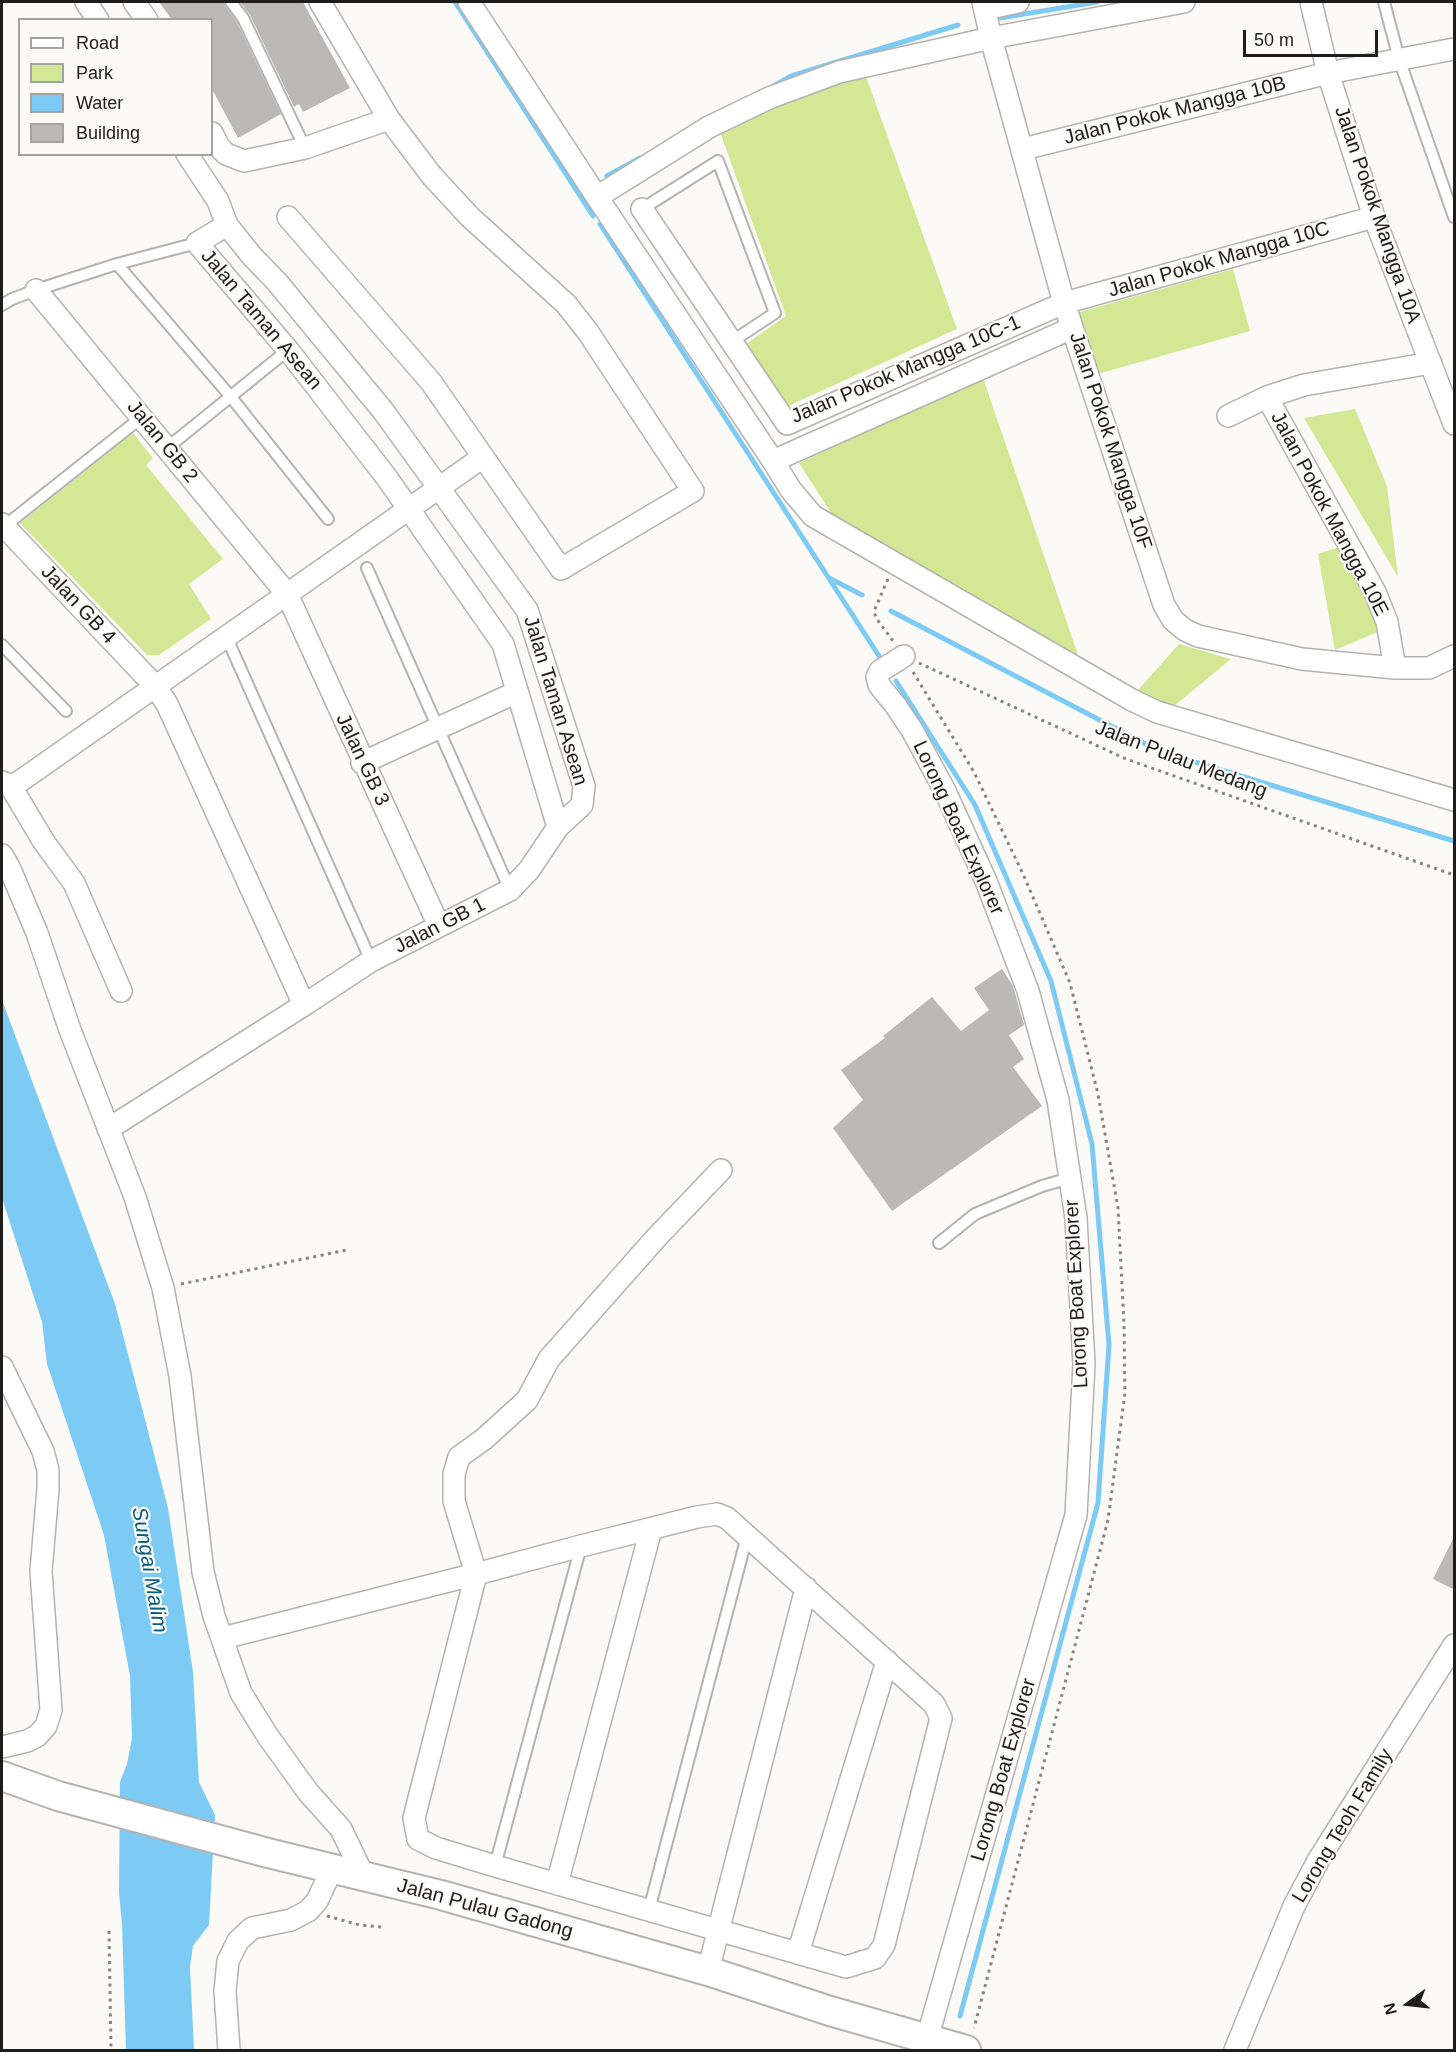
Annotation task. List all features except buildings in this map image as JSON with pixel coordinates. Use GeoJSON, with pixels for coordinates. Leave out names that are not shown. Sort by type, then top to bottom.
{"type":"FeatureCollection","features":[{"type":"Feature","properties":{"kind":"main road","name":"Jalan Pulau Gadong"},"geometry":{"type":"LineString","coordinates":[[2,1776],[58,1796],[268,1853],[441,1895],[708,1971],[830,2011],[927,2039],[970,2039]]}},
{"type":"Feature","properties":{"kind":"street"},"geometry":{"type":"LineString","coordinates":[[86,2],[97,18]]}},
{"type":"Feature","properties":{"kind":"street"},"geometry":{"type":"LineString","coordinates":[[135,2],[146,18]]}},
{"type":"Feature","properties":{"kind":"street"},"geometry":{"type":"LineString","coordinates":[[288,217],[431,382],[561,569],[693,491],[588,332],[566,304],[470,217],[432,176],[389,119],[320,2]]}},
{"type":"Feature","properties":{"kind":"street"},"geometry":{"type":"LineString","coordinates":[[470,2],[791,490],[813,516],[1132,700],[1157,712],[1455,800]]}},
{"type":"Feature","properties":{"kind":"street"},"geometry":{"type":"LineString","coordinates":[[984,5],[1018,2]]}},
{"type":"Feature","properties":{"kind":"street"},"geometry":{"type":"LineString","coordinates":[[597,197],[709,127],[769,98],[839,72],[991,38],[1184,2]]}},
{"type":"Feature","properties":{"kind":"street","name":"Jalan Pokok Mangga 10A"},"geometry":{"type":"LineString","coordinates":[[1311,2],[1328,73],[1374,217],[1455,424]]}},
{"type":"Feature","properties":{"kind":"street","name":"Jalan Pokok Mangga 10F"},"geometry":{"type":"LineString","coordinates":[[984,5],[1064,303],[1164,605],[1173,620],[1185,630],[1198,636],[1302,659],[1395,668]]}},
{"type":"Feature","properties":{"kind":"street","name":"Jalan Pokok Mangga 10B"},"geometry":{"type":"LineString","coordinates":[[1023,149],[1328,73],[1455,49]]}},
{"type":"Feature","properties":{"kind":"street"},"geometry":{"type":"LineString","coordinates":[[213,135],[219,147],[234,158],[244,161],[305,148],[389,119]]}},
{"type":"Feature","properties":{"kind":"street","name":"Jalan Taman Asean"},"geometry":{"type":"LineString","coordinates":[[188,156],[218,201],[227,225],[384,412],[527,610],[584,786],[582,805],[558,827],[503,644],[409,509],[288,350],[197,243],[227,225]]}},
{"type":"Feature","properties":{"kind":"street","name":"Jalan Pokok Mangga 10C-1"},"geometry":{"type":"LineString","coordinates":[[642,209],[787,424],[1064,303]]}},
{"type":"Feature","properties":{"kind":"street","name":"Jalan Pokok Mangga 10C"},"geometry":{"type":"LineString","coordinates":[[1064,303],[1374,217]]}},
{"type":"Feature","properties":{"kind":"street","name":"Jalan GB 2"},"geometry":{"type":"LineString","coordinates":[[36,290],[286,594]]}},
{"type":"Feature","properties":{"kind":"street"},"geometry":{"type":"LineString","coordinates":[[773,461],[1072,328]]}},
{"type":"Feature","properties":{"kind":"street"},"geometry":{"type":"LineString","coordinates":[[1228,416],[1267,397],[1304,385],[1431,363]]}},
{"type":"Feature","properties":{"kind":"street","name":"Jalan Pokok Mangga 10E"},"geometry":{"type":"LineString","coordinates":[[1267,397],[1375,592],[1387,622],[1395,668]]}},
{"type":"Feature","properties":{"kind":"street"},"geometry":{"type":"LineString","coordinates":[[6,784],[16,784],[483,457]]}},
{"type":"Feature","properties":{"kind":"street","name":"Jalan GB 4"},"geometry":{"type":"LineString","coordinates":[[2,526],[155,686],[167,704],[304,1005]]}},
{"type":"Feature","properties":{"kind":"street","name":"Jalan GB 3"},"geometry":{"type":"LineString","coordinates":[[286,594],[439,926]]}},
{"type":"Feature","properties":{"kind":"street","name":"Lorong Boat Explorer"},"geometry":{"type":"LineString","coordinates":[[904,656],[880,671],[877,677],[879,685],[912,730],[944,789],[994,903],[1031,1002],[1058,1100],[1076,1218],[1084,1364],[1076,1515],[927,2039]]}},
{"type":"Feature","properties":{"kind":"street"},"geometry":{"type":"LineString","coordinates":[[1395,668],[1429,668],[1455,657]]}},
{"type":"Feature","properties":{"kind":"street"},"geometry":{"type":"LineString","coordinates":[[362,763],[517,692]]}},
{"type":"Feature","properties":{"kind":"street"},"geometry":{"type":"LineString","coordinates":[[6,784],[74,884],[121,991]]}},
{"type":"Feature","properties":{"kind":"street","name":"Jalan GB 1"},"geometry":{"type":"LineString","coordinates":[[108,1129],[371,961],[510,890],[529,870],[558,827]]}},
{"type":"Feature","properties":{"kind":"street"},"geometry":{"type":"LineString","coordinates":[[2,855],[37,933],[70,1030],[135,1197],[163,1288],[180,1376],[203,1572],[214,1616],[241,1693],[267,1735],[308,1792],[341,1829],[364,1876]]}},
{"type":"Feature","properties":{"kind":"street"},"geometry":{"type":"LineString","coordinates":[[223,1638],[476,1574],[581,1546],[651,1529],[717,1514],[727,1518],[934,1704],[941,1718],[884,1945],[875,1958],[846,1967],[495,1866],[435,1848],[418,1839],[414,1818],[476,1574],[454,1501],[454,1474],[459,1457],[483,1439],[526,1400],[549,1359],[656,1238],[721,1170]]}},
{"type":"Feature","properties":{"kind":"street"},"geometry":{"type":"LineString","coordinates":[[2,1367],[43,1451],[48,1470],[40,1571],[51,1710],[46,1726],[38,1736],[2,1747]]}},
{"type":"Feature","properties":{"kind":"street"},"geometry":{"type":"LineString","coordinates":[[557,1884],[651,1529]]}},
{"type":"Feature","properties":{"kind":"street"},"geometry":{"type":"LineString","coordinates":[[708,1971],[806,1588]]}},
{"type":"Feature","properties":{"kind":"street","name":"Lorong Teoh Family"},"geometry":{"type":"LineString","coordinates":[[1235,2050],[1294,1906],[1319,1859],[1455,1645]]}},
{"type":"Feature","properties":{"kind":"street"},"geometry":{"type":"LineString","coordinates":[[798,1953],[886,1661]]}},
{"type":"Feature","properties":{"kind":"street"},"geometry":{"type":"LineString","coordinates":[[228,2050],[225,1991],[228,1961],[238,1941],[252,1929],[291,1920],[308,1911],[317,1901],[332,1869]]}},
{"type":"Feature","properties":{"kind":"lane"},"geometry":{"type":"LineString","coordinates":[[231,2],[243,18],[305,148]]}},
{"type":"Feature","properties":{"kind":"lane"},"geometry":{"type":"LineString","coordinates":[[1384,2],[1399,59],[1455,217]]}},
{"type":"Feature","properties":{"kind":"lane"},"geometry":{"type":"LineString","coordinates":[[642,209],[718,161],[775,313],[731,342]]}},
{"type":"Feature","properties":{"kind":"lane"},"geometry":{"type":"LineString","coordinates":[[2,305],[36,290],[117,264],[197,243]]}},
{"type":"Feature","properties":{"kind":"lane"},"geometry":{"type":"LineString","coordinates":[[117,264],[231,397],[328,519]]}},
{"type":"Feature","properties":{"kind":"lane"},"geometry":{"type":"LineString","coordinates":[[167,448],[288,350]]}},
{"type":"Feature","properties":{"kind":"lane"},"geometry":{"type":"LineString","coordinates":[[2,526],[142,417]]}},
{"type":"Feature","properties":{"kind":"lane"},"geometry":{"type":"LineString","coordinates":[[367,568],[510,890]]}},
{"type":"Feature","properties":{"kind":"lane"},"geometry":{"type":"LineString","coordinates":[[226,636],[371,961]]}},
{"type":"Feature","properties":{"kind":"lane"},"geometry":{"type":"LineString","coordinates":[[2,645],[66,711]]}},
{"type":"Feature","properties":{"kind":"lane"},"geometry":{"type":"LineString","coordinates":[[939,1243],[975,1215],[1042,1186],[1070,1178]]}},
{"type":"Feature","properties":{"kind":"lane"},"geometry":{"type":"LineString","coordinates":[[649,1910],[748,1535]]}},
{"type":"Feature","properties":{"kind":"lane"},"geometry":{"type":"LineString","coordinates":[[495,1866],[581,1546]]}},
{"type":"Feature","properties":{"kind":"path"},"geometry":{"type":"LineString","coordinates":[[896,565],[874,611],[876,618],[904,656],[974,772],[1023,874],[1070,983],[1098,1094],[1118,1208],[1124,1324],[1125,1393],[1108,1520],[970,2039]]}},
{"type":"Feature","properties":{"kind":"path","name":"Jalan Pulau Medang"},"geometry":{"type":"LineString","coordinates":[[904,656],[1126,759],[1455,875]]}},
{"type":"Feature","properties":{"kind":"path"},"geometry":{"type":"LineString","coordinates":[[163,1288],[347,1250]]}},
{"type":"Feature","properties":{"kind":"path"},"geometry":{"type":"LineString","coordinates":[[308,1911],[360,1925],[381,1928]]}},
{"type":"Feature","properties":{"kind":"path"},"geometry":{"type":"LineString","coordinates":[[109,1930],[111,2050]]}},
{"type":"Feature","properties":{"kind":"green space"},"geometry":{"type":"Polygon","coordinates":[[[865,74],[957,329],[786,407],[746,344],[786,316],[719,129],[865,74]]]}},
{"type":"Feature","properties":{"kind":"green space"},"geometry":{"type":"Polygon","coordinates":[[[1233,269],[1250,331],[1094,375],[1076,313],[1233,269]]]}},
{"type":"Feature","properties":{"kind":"green space"},"geometry":{"type":"Polygon","coordinates":[[[983,378],[1078,655],[833,516],[799,463],[983,378]]]}},
{"type":"Feature","properties":{"kind":"green space"},"geometry":{"type":"Polygon","coordinates":[[[1355,409],[1387,486],[1398,577],[1304,418],[1355,409]]]}},
{"type":"Feature","properties":{"kind":"green space"},"geometry":{"type":"Polygon","coordinates":[[[133,433],[153,458],[146,465],[223,559],[189,584],[211,619],[159,655],[147,655],[20,523],[133,433]]]}},
{"type":"Feature","properties":{"kind":"green space"},"geometry":{"type":"Polygon","coordinates":[[[1343,546],[1382,630],[1335,650],[1318,554],[1343,546]]]}},
{"type":"Feature","properties":{"kind":"green space"},"geometry":{"type":"Polygon","coordinates":[[[1179,644],[1231,659],[1173,707],[1138,690],[1179,644]]]}},
{"type":"Feature","properties":{"kind":"water","name":"Sungai Malim"},"geometry":{"type":"Polygon","coordinates":[[[2,1000],[115,1304],[168,1508],[193,1672],[199,1782],[215,1815],[209,1925],[193,1946],[190,1967],[194,2050],[126,2050],[119,1893],[120,1782],[127,1764],[132,1738],[130,1676],[104,1535],[47,1364],[42,1322],[2,1198],[2,1000]]]}},
{"type":"Feature","properties":{"kind":"waterway"},"geometry":{"type":"LineString","coordinates":[[455,2],[593,216]]}},
{"type":"Feature","properties":{"kind":"waterway"},"geometry":{"type":"LineString","coordinates":[[1000,18],[1097,2]]}},
{"type":"Feature","properties":{"kind":"waterway"},"geometry":{"type":"LineString","coordinates":[[772,87],[791,76],[958,25]]}},
{"type":"Feature","properties":{"kind":"waterway"},"geometry":{"type":"LineString","coordinates":[[607,176],[640,158]]}},
{"type":"Feature","properties":{"kind":"waterway"},"geometry":{"type":"LineString","coordinates":[[600,224],[881,659]]}},
{"type":"Feature","properties":{"kind":"waterway"},"geometry":{"type":"LineString","coordinates":[[829,578],[862,595]]}},
{"type":"Feature","properties":{"kind":"waterway"},"geometry":{"type":"LineString","coordinates":[[891,611],[1159,751],[1454,841]]}},
{"type":"Feature","properties":{"kind":"waterway"},"geometry":{"type":"LineString","coordinates":[[896,681],[975,805],[1051,981],[1092,1144],[1109,1345],[1098,1503],[960,2016]]}}]}
